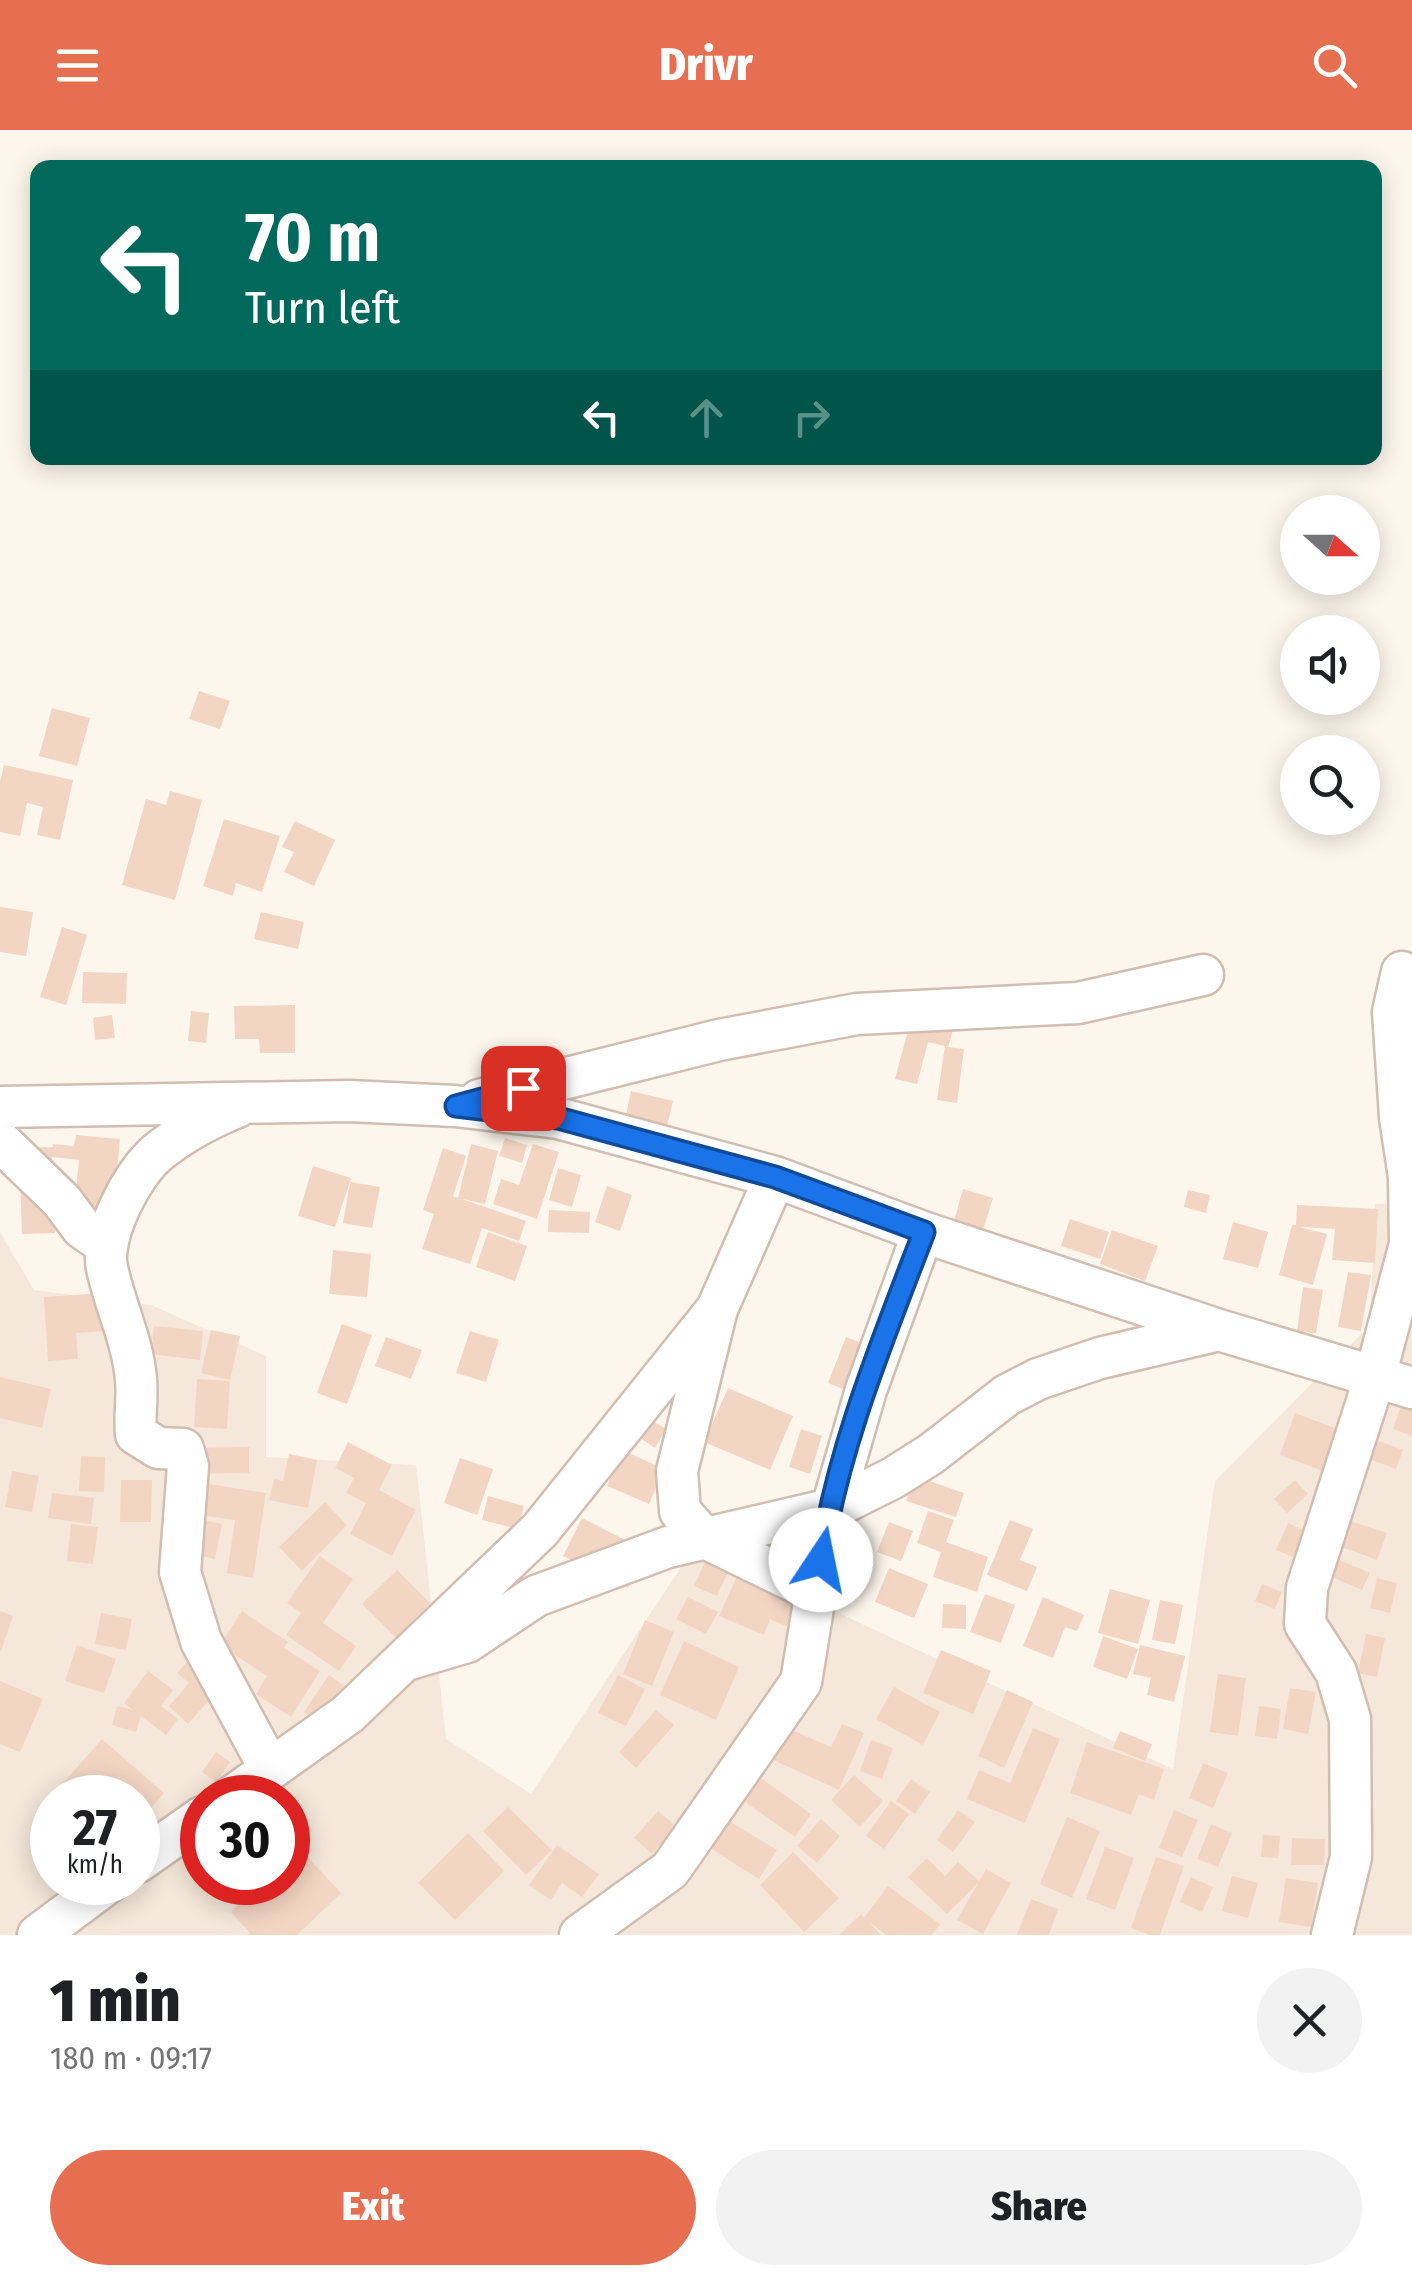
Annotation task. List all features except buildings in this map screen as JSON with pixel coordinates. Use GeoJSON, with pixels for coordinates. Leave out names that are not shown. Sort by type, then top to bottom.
{"type":"FeatureCollection","features":[{"type":"Feature","properties":{"kind":"street"},"geometry":{"type":"LineString","coordinates":[[1332,1935],[1352,1857],[1350,1719],[1336,1672],[1305,1624],[1306,1588],[1394,1382],[1410,1244],[1409,1176],[1400,1117],[1393,1012],[1402,972]]}},
{"type":"Feature","properties":{"kind":"street"},"geometry":{"type":"LineString","coordinates":[[456,1106],[719,1040],[857,1014],[1078,1003],[1203,975]]}},
{"type":"Feature","properties":{"kind":"street"},"geometry":{"type":"LineString","coordinates":[[250,1101],[199,1123],[154,1155],[116,1213],[105,1244],[106,1266],[137,1382],[136,1434],[158,1448],[183,1449],[188,1466],[180,1572],[201,1641],[270,1769]]}},
{"type":"Feature","properties":{"kind":"street"},"geometry":{"type":"LineString","coordinates":[[0,1106],[349,1101],[456,1106],[558,1118],[775,1177],[924,1232],[1219,1330],[1394,1382]]}},
{"type":"Feature","properties":{"kind":"street"},"geometry":{"type":"LineString","coordinates":[[0,1140],[62,1201],[82,1228],[105,1244]]}},
{"type":"Feature","properties":{"kind":"street"},"geometry":{"type":"LineString","coordinates":[[775,1177],[717,1309],[678,1470],[680,1511],[704,1537],[816,1592]]}},
{"type":"Feature","properties":{"kind":"street"},"geometry":{"type":"LineString","coordinates":[[580,1935],[670,1870],[802,1682],[831,1509],[866,1390],[924,1232]]}},
{"type":"Feature","properties":{"kind":"street"},"geometry":{"type":"LineString","coordinates":[[262,1775],[348,1714],[540,1530],[717,1309]]}},
{"type":"Feature","properties":{"kind":"street"},"geometry":{"type":"LineString","coordinates":[[403,1661],[467,1642],[536,1596],[704,1537],[831,1509],[931,1454],[1007,1396],[1038,1378],[1100,1358],[1219,1330]]}},
{"type":"Feature","properties":{"kind":"street"},"geometry":{"type":"LineString","coordinates":[[48,1928],[78,1905]]}},
{"type":"Feature","properties":{"kind":"street"},"geometry":{"type":"LineString","coordinates":[[48,1928],[99,1935]]}},
{"type":"Feature","properties":{"kind":"shaded area"},"geometry":{"type":"Polygon","coordinates":[[[1412,1203],[1412,1935],[0,1935],[0,1232],[34,1290],[151,1305],[266,1356],[266,1457],[416,1465],[446,1739],[531,1794],[695,1546],[1173,1769],[1215,1481],[1370,1325],[1375,1204],[1412,1203]]]}},
{"type":"Feature","properties":{"kind":"route"},"geometry":{"type":"LineString","coordinates":[[523,1088],[456,1106],[558,1118],[775,1177],[924,1232],[866,1390],[826,1528],[821,1560]]}}]}
